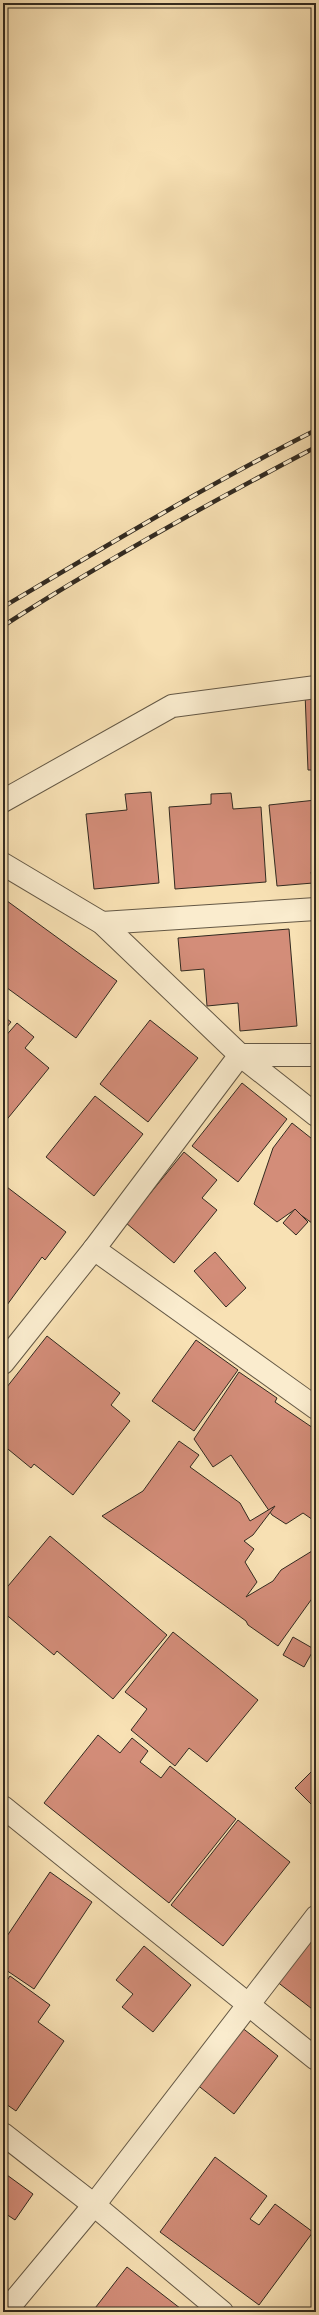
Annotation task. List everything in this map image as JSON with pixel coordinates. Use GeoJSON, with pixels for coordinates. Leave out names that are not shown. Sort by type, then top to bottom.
{"type":"FeatureCollection","features":[{"type":"Feature","properties":{"kind":"street"},"geometry":{"type":"LineString","coordinates":[[3,801],[172,706],[316,686]]}},
{"type":"Feature","properties":{"kind":"street"},"geometry":{"type":"LineString","coordinates":[[3,864],[102,923],[240,1055],[316,1115]]}},
{"type":"Feature","properties":{"kind":"street"},"geometry":{"type":"LineString","coordinates":[[102,923],[316,909]]}},
{"type":"Feature","properties":{"kind":"street"},"geometry":{"type":"LineString","coordinates":[[240,1055],[316,1055]]}},
{"type":"Feature","properties":{"kind":"street"},"geometry":{"type":"LineString","coordinates":[[3,1363],[94,1248],[240,1055]]}},
{"type":"Feature","properties":{"kind":"street"},"geometry":{"type":"LineString","coordinates":[[94,1248],[316,1408]]}},
{"type":"Feature","properties":{"kind":"street"},"geometry":{"type":"LineString","coordinates":[[3,1807],[248,2006],[316,2059]]}},
{"type":"Feature","properties":{"kind":"street"},"geometry":{"type":"LineString","coordinates":[[5,2312],[94,2205],[316,1917]]}},
{"type":"Feature","properties":{"kind":"street"},"geometry":{"type":"LineString","coordinates":[[3,2134],[94,2205],[222,2312]]}},
{"type":"Feature","properties":{"kind":"building"},"geometry":{"type":"Polygon","coordinates":[[[305,693],[316,693],[316,770],[308,770],[305,693]]]}},
{"type":"Feature","properties":{"kind":"building"},"geometry":{"type":"Polygon","coordinates":[[[151,792],[159,883],[94,889],[86,814],[127,810],[125,794],[151,792]]]}},
{"type":"Feature","properties":{"kind":"building"},"geometry":{"type":"Polygon","coordinates":[[[231,793],[233,809],[261,807],[266,882],[175,889],[169,807],[211,804],[211,794],[231,793]]]}},
{"type":"Feature","properties":{"kind":"building"},"geometry":{"type":"Polygon","coordinates":[[[316,800],[316,872],[311,872],[313,883],[277,886],[269,805],[316,800]]]}},
{"type":"Feature","properties":{"kind":"building"},"geometry":{"type":"Polygon","coordinates":[[[3,898],[117,981],[76,1038],[3,985],[3,898]]]}},
{"type":"Feature","properties":{"kind":"building"},"geometry":{"type":"Polygon","coordinates":[[[289,929],[297,1026],[240,1031],[238,1003],[207,1006],[204,969],[181,971],[178,938],[289,929]]]}},
{"type":"Feature","properties":{"kind":"building"},"geometry":{"type":"Polygon","coordinates":[[[3,1016],[11,1022],[3,1032],[3,1016]]]}},
{"type":"Feature","properties":{"kind":"building"},"geometry":{"type":"Polygon","coordinates":[[[150,1020],[198,1058],[148,1122],[100,1084],[150,1020]]]}},
{"type":"Feature","properties":{"kind":"building"},"geometry":{"type":"Polygon","coordinates":[[[17,1023],[34,1037],[25,1048],[49,1068],[4,1123],[3,1039],[17,1023]]]}},
{"type":"Feature","properties":{"kind":"building"},"geometry":{"type":"Polygon","coordinates":[[[242,1083],[287,1119],[238,1182],[192,1146],[242,1083]]]}},
{"type":"Feature","properties":{"kind":"building"},"geometry":{"type":"Polygon","coordinates":[[[95,1096],[143,1134],[94,1196],[46,1157],[95,1096]]]}},
{"type":"Feature","properties":{"kind":"building"},"geometry":{"type":"Polygon","coordinates":[[[292,1123],[316,1142],[316,1226],[294,1210],[277,1222],[254,1204],[273,1148],[292,1123]]]}},
{"type":"Feature","properties":{"kind":"building"},"geometry":{"type":"Polygon","coordinates":[[[184,1152],[217,1180],[202,1198],[217,1210],[174,1263],[126,1223],[184,1152]]]}},
{"type":"Feature","properties":{"kind":"building"},"geometry":{"type":"Polygon","coordinates":[[[3,1184],[66,1232],[45,1260],[42,1257],[7,1305],[3,1302],[3,1184]]]}},
{"type":"Feature","properties":{"kind":"building"},"geometry":{"type":"Polygon","coordinates":[[[295,1209],[308,1222],[296,1235],[283,1223],[295,1209]]]}},
{"type":"Feature","properties":{"kind":"building"},"geometry":{"type":"Polygon","coordinates":[[[215,1252],[246,1288],[226,1307],[194,1271],[215,1252]]]}},
{"type":"Feature","properties":{"kind":"building"},"geometry":{"type":"Polygon","coordinates":[[[47,1336],[120,1393],[111,1405],[130,1421],[73,1495],[34,1464],[31,1468],[3,1445],[3,1392],[47,1336]]]}},
{"type":"Feature","properties":{"kind":"building"},"geometry":{"type":"Polygon","coordinates":[[[196,1340],[238,1370],[194,1431],[152,1401],[196,1340]]]}},
{"type":"Feature","properties":{"kind":"building"},"geometry":{"type":"Polygon","coordinates":[[[239,1372],[277,1398],[275,1402],[316,1430],[316,1522],[303,1513],[286,1524],[272,1515],[231,1455],[213,1467],[194,1439],[239,1372]]]}},
{"type":"Feature","properties":{"kind":"building"},"geometry":{"type":"Polygon","coordinates":[[[179,1441],[199,1455],[190,1467],[240,1503],[250,1521],[275,1506],[253,1535],[244,1541],[254,1549],[245,1562],[257,1582],[246,1597],[273,1581],[281,1570],[312,1551],[316,1553],[316,1593],[278,1646],[102,1516],[143,1491],[179,1441]]]}},
{"type":"Feature","properties":{"kind":"building"},"geometry":{"type":"Polygon","coordinates":[[[50,1536],[167,1635],[113,1699],[57,1651],[54,1655],[3,1612],[3,1592],[50,1536]]]}},
{"type":"Feature","properties":{"kind":"building"},"geometry":{"type":"Polygon","coordinates":[[[173,1632],[258,1700],[207,1762],[189,1748],[175,1766],[131,1730],[147,1709],[125,1692],[173,1632]]]}},
{"type":"Feature","properties":{"kind":"building"},"geometry":{"type":"Polygon","coordinates":[[[293,1637],[314,1649],[304,1667],[283,1655],[293,1637]]]}},
{"type":"Feature","properties":{"kind":"building"},"geometry":{"type":"Polygon","coordinates":[[[98,1735],[120,1753],[132,1738],[148,1751],[140,1762],[161,1778],[170,1766],[236,1819],[169,1903],[44,1803],[98,1735]]]}},
{"type":"Feature","properties":{"kind":"building"},"geometry":{"type":"Polygon","coordinates":[[[316,1767],[316,1809],[295,1788],[316,1767]]]}},
{"type":"Feature","properties":{"kind":"building"},"geometry":{"type":"Polygon","coordinates":[[[238,1820],[290,1862],[223,1946],[171,1905],[238,1820]]]}},
{"type":"Feature","properties":{"kind":"building"},"geometry":{"type":"Polygon","coordinates":[[[50,1872],[92,1902],[34,1989],[3,1968],[3,1942],[50,1872]]]}},
{"type":"Feature","properties":{"kind":"building"},"geometry":{"type":"Polygon","coordinates":[[[316,1912],[316,2012],[267,1974],[316,1912]]]}},
{"type":"Feature","properties":{"kind":"building"},"geometry":{"type":"Polygon","coordinates":[[[144,1946],[191,1985],[153,2032],[122,2007],[133,1994],[116,1980],[144,1946]]]}},
{"type":"Feature","properties":{"kind":"building"},"geometry":{"type":"Polygon","coordinates":[[[10,1976],[50,2005],[38,2022],[64,2041],[16,2111],[3,2102],[3,1986],[10,1976]]]}},
{"type":"Feature","properties":{"kind":"building"},"geometry":{"type":"Polygon","coordinates":[[[236,2023],[278,2056],[234,2114],[191,2080],[236,2023]]]}},
{"type":"Feature","properties":{"kind":"building"},"geometry":{"type":"Polygon","coordinates":[[[215,2157],[267,2196],[250,2219],[259,2225],[275,2204],[313,2232],[259,2305],[160,2232],[215,2157]]]}},
{"type":"Feature","properties":{"kind":"building"},"geometry":{"type":"Polygon","coordinates":[[[7,2175],[33,2194],[15,2220],[3,2212],[3,2180],[7,2175]]]}},
{"type":"Feature","properties":{"kind":"building"},"geometry":{"type":"Polygon","coordinates":[[[127,2267],[185,2312],[92,2312],[127,2267]]]}},
{"type":"Feature","properties":{"kind":"railway"},"geometry":{"type":"LineString","coordinates":[[3,607],[119,538],[236,472],[316,430]]}},
{"type":"Feature","properties":{"kind":"railway"},"geometry":{"type":"LineString","coordinates":[[3,626],[79,578],[157,533],[316,447]]}}]}
